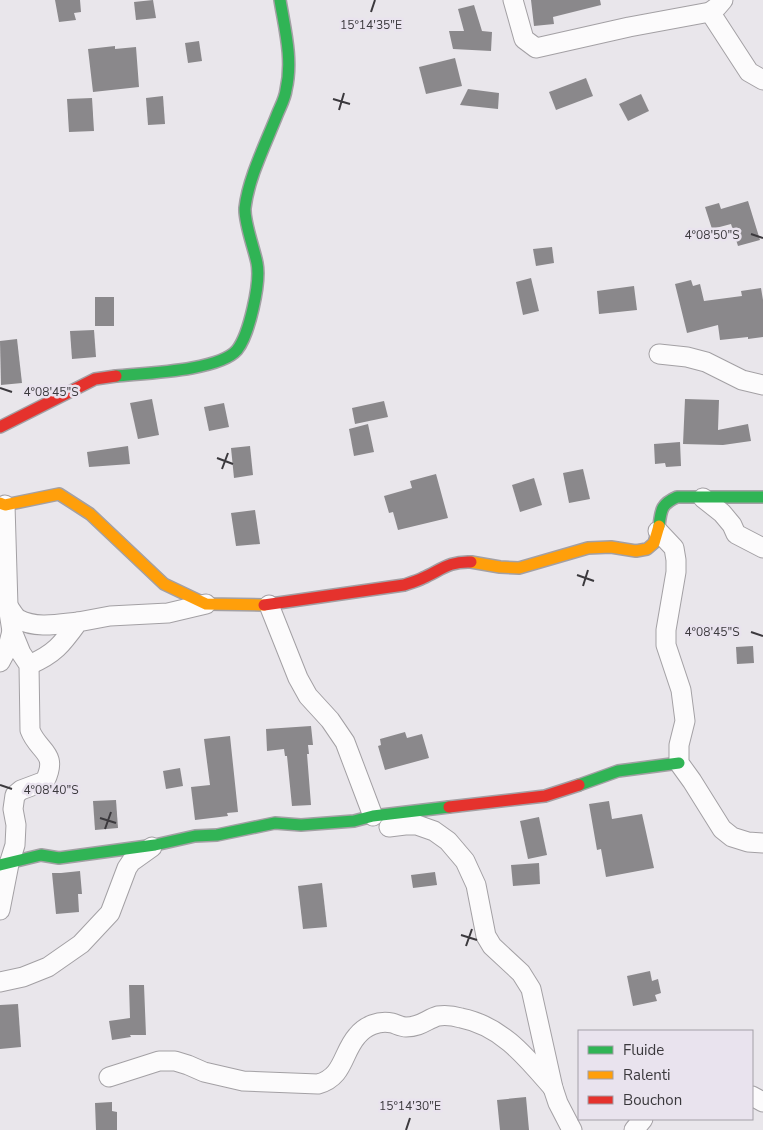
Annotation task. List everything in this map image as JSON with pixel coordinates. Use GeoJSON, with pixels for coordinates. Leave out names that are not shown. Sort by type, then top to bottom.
{"type":"FeatureCollection","features":[{"type":"Feature","properties":{"kind":"street"},"geometry":{"type":"LineString","coordinates":[[0,427],[95,379],[204,365],[227,359],[240,346],[258,288],[258,266],[245,211],[247,193],[286,92],[289,73],[289,56],[280,0]]}},
{"type":"Feature","properties":{"kind":"street"},"geometry":{"type":"LineString","coordinates":[[513,0],[524,39],[536,48],[717,6],[749,72],[763,80]]}},
{"type":"Feature","properties":{"kind":"street"},"geometry":{"type":"LineString","coordinates":[[659,354],[687,357],[706,362],[742,380],[763,385]]}},
{"type":"Feature","properties":{"kind":"street"},"geometry":{"type":"LineString","coordinates":[[0,910],[5,864],[15,845],[16,825],[13,809],[15,795],[21,790],[46,781],[50,772],[49,756],[32,736],[30,730],[29,665],[21,653],[12,631],[8,606],[2,504],[59,494],[69,499],[96,520],[164,584],[206,604]]}},
{"type":"Feature","properties":{"kind":"street"},"geometry":{"type":"LineString","coordinates":[[8,606],[17,618],[31,623],[48,625],[110,616],[168,613],[206,604],[269,605],[322,596],[377,590],[422,580],[439,569],[458,561],[519,568],[588,548],[611,547],[636,552],[647,549],[654,543],[661,510],[668,501],[677,497],[763,496]]}},
{"type":"Feature","properties":{"kind":"street"},"geometry":{"type":"LineString","coordinates":[[703,498],[722,513],[732,525],[736,534],[763,548]]}},
{"type":"Feature","properties":{"kind":"street"},"geometry":{"type":"LineString","coordinates":[[658,531],[674,548],[676,560],[676,572],[666,630],[666,645],[681,690],[685,721],[679,745],[679,763],[722,829],[732,837],[748,842],[763,843]]}},
{"type":"Feature","properties":{"kind":"street"},"geometry":{"type":"LineString","coordinates":[[269,605],[308,696],[330,720],[344,742],[374,816]]}},
{"type":"Feature","properties":{"kind":"street"},"geometry":{"type":"LineString","coordinates":[[29,665],[51,655],[78,622]]}},
{"type":"Feature","properties":{"kind":"street"},"geometry":{"type":"LineString","coordinates":[[0,662],[8,647],[12,631]]}},
{"type":"Feature","properties":{"kind":"street"},"geometry":{"type":"LineString","coordinates":[[5,864],[40,855],[59,858],[154,845],[195,836],[217,835],[274,823],[301,825],[354,822],[374,816],[545,796],[621,770],[679,763]]}},
{"type":"Feature","properties":{"kind":"street"},"geometry":{"type":"LineString","coordinates":[[354,822],[376,829],[418,825],[442,835],[460,854],[473,876],[486,936],[492,946],[521,972],[531,989],[553,1088],[558,1103],[572,1130]]}},
{"type":"Feature","properties":{"kind":"street"},"geometry":{"type":"LineString","coordinates":[[16,825],[40,855]]}},
{"type":"Feature","properties":{"kind":"street"},"geometry":{"type":"LineString","coordinates":[[0,982],[23,977],[48,967],[81,944],[110,913],[131,862],[154,845]]}},
{"type":"Feature","properties":{"kind":"street"},"geometry":{"type":"LineString","coordinates":[[110,1077],[159,1061],[174,1061],[188,1064],[204,1072],[244,1081],[318,1084],[328,1081],[335,1074],[357,1036],[370,1025],[389,1022],[405,1027],[421,1025],[438,1016],[454,1016],[478,1021],[495,1031],[524,1054],[553,1088]]}},
{"type":"Feature","properties":{"kind":"street"},"geometry":{"type":"LineString","coordinates":[[634,1130],[642,1120]]}},
{"type":"Feature","properties":{"kind":"building"},"geometry":{"type":"Polygon","coordinates":[[[55,0],[80,0],[81,12],[74,13],[76,20],[59,22],[55,0]]]}},
{"type":"Feature","properties":{"kind":"building"},"geometry":{"type":"Polygon","coordinates":[[[153,0],[156,18],[136,20],[134,2],[153,0]]]}},
{"type":"Feature","properties":{"kind":"building"},"geometry":{"type":"Polygon","coordinates":[[[531,0],[600,0],[601,5],[553,17],[554,24],[534,26],[531,0]]]}},
{"type":"Feature","properties":{"kind":"building"},"geometry":{"type":"Polygon","coordinates":[[[474,5],[482,31],[492,32],[491,51],[453,49],[449,31],[464,31],[458,9],[474,5]]]}},
{"type":"Feature","properties":{"kind":"building"},"geometry":{"type":"Polygon","coordinates":[[[199,41],[202,61],[188,63],[185,43],[199,41]]]}},
{"type":"Feature","properties":{"kind":"building"},"geometry":{"type":"Polygon","coordinates":[[[115,46],[115,49],[136,47],[139,87],[93,92],[88,49],[115,46]]]}},
{"type":"Feature","properties":{"kind":"building"},"geometry":{"type":"Polygon","coordinates":[[[455,58],[462,86],[426,94],[419,67],[455,58]]]}},
{"type":"Feature","properties":{"kind":"building"},"geometry":{"type":"Polygon","coordinates":[[[586,78],[593,96],[556,110],[549,92],[586,78]]]}},
{"type":"Feature","properties":{"kind":"building"},"geometry":{"type":"Polygon","coordinates":[[[468,89],[499,93],[498,109],[460,105],[468,89]]]}},
{"type":"Feature","properties":{"kind":"building"},"geometry":{"type":"Polygon","coordinates":[[[641,94],[649,111],[628,121],[619,104],[641,94]]]}},
{"type":"Feature","properties":{"kind":"building"},"geometry":{"type":"Polygon","coordinates":[[[163,96],[165,124],[148,125],[146,98],[163,96]]]}},
{"type":"Feature","properties":{"kind":"building"},"geometry":{"type":"Polygon","coordinates":[[[92,98],[94,131],[69,132],[67,99],[92,98]]]}},
{"type":"Feature","properties":{"kind":"building"},"geometry":{"type":"Polygon","coordinates":[[[748,201],[760,240],[738,246],[731,224],[712,229],[705,207],[719,203],[721,209],[748,201]]]}},
{"type":"Feature","properties":{"kind":"building"},"geometry":{"type":"Polygon","coordinates":[[[552,247],[554,263],[536,266],[533,249],[552,247]]]}},
{"type":"Feature","properties":{"kind":"building"},"geometry":{"type":"Polygon","coordinates":[[[531,278],[539,311],[523,315],[516,282],[531,278]]]}},
{"type":"Feature","properties":{"kind":"building"},"geometry":{"type":"Polygon","coordinates":[[[691,280],[693,286],[700,284],[704,301],[742,296],[741,291],[761,288],[763,300],[763,337],[720,340],[718,325],[687,333],[675,284],[691,280]]]}},
{"type":"Feature","properties":{"kind":"building"},"geometry":{"type":"Polygon","coordinates":[[[634,286],[637,310],[599,314],[597,291],[634,286]]]}},
{"type":"Feature","properties":{"kind":"building"},"geometry":{"type":"Polygon","coordinates":[[[95,297],[114,297],[114,326],[95,326],[95,297]]]}},
{"type":"Feature","properties":{"kind":"building"},"geometry":{"type":"Polygon","coordinates":[[[94,330],[96,357],[72,359],[70,331],[94,330]]]}},
{"type":"Feature","properties":{"kind":"building"},"geometry":{"type":"Polygon","coordinates":[[[17,339],[22,383],[1,385],[0,341],[17,339]]]}},
{"type":"Feature","properties":{"kind":"building"},"geometry":{"type":"Polygon","coordinates":[[[152,399],[159,435],[138,439],[130,403],[152,399]]]}},
{"type":"Feature","properties":{"kind":"building"},"geometry":{"type":"Polygon","coordinates":[[[685,399],[719,400],[718,430],[748,424],[751,441],[723,445],[683,444],[685,399]]]}},
{"type":"Feature","properties":{"kind":"building"},"geometry":{"type":"Polygon","coordinates":[[[384,401],[388,417],[355,424],[352,408],[384,401]]]}},
{"type":"Feature","properties":{"kind":"building"},"geometry":{"type":"Polygon","coordinates":[[[224,403],[229,427],[209,431],[204,407],[224,403]]]}},
{"type":"Feature","properties":{"kind":"building"},"geometry":{"type":"Polygon","coordinates":[[[368,424],[374,452],[354,456],[349,429],[368,424]]]}},
{"type":"Feature","properties":{"kind":"building"},"geometry":{"type":"Polygon","coordinates":[[[680,442],[681,466],[666,467],[665,463],[655,464],[654,444],[680,442]]]}},
{"type":"Feature","properties":{"kind":"building"},"geometry":{"type":"Polygon","coordinates":[[[128,446],[130,464],[89,467],[87,452],[128,446]]]}},
{"type":"Feature","properties":{"kind":"building"},"geometry":{"type":"Polygon","coordinates":[[[250,446],[253,475],[234,478],[231,448],[250,446]]]}},
{"type":"Feature","properties":{"kind":"building"},"geometry":{"type":"Polygon","coordinates":[[[583,469],[590,499],[569,503],[563,473],[583,469]]]}},
{"type":"Feature","properties":{"kind":"building"},"geometry":{"type":"Polygon","coordinates":[[[436,474],[448,518],[398,530],[393,512],[389,513],[384,496],[412,488],[410,481],[436,474]]]}},
{"type":"Feature","properties":{"kind":"building"},"geometry":{"type":"Polygon","coordinates":[[[534,478],[542,505],[520,512],[512,485],[534,478]]]}},
{"type":"Feature","properties":{"kind":"building"},"geometry":{"type":"Polygon","coordinates":[[[255,510],[260,544],[236,546],[231,513],[255,510]]]}},
{"type":"Feature","properties":{"kind":"building"},"geometry":{"type":"Polygon","coordinates":[[[753,646],[754,663],[737,664],[736,647],[753,646]]]}},
{"type":"Feature","properties":{"kind":"building"},"geometry":{"type":"Polygon","coordinates":[[[311,726],[313,745],[308,745],[309,754],[307,754],[311,805],[292,806],[287,756],[285,756],[284,749],[267,751],[266,729],[311,726]]]}},
{"type":"Feature","properties":{"kind":"building"},"geometry":{"type":"Polygon","coordinates":[[[405,732],[407,738],[422,734],[429,758],[385,770],[378,746],[381,745],[380,739],[405,732]]]}},
{"type":"Feature","properties":{"kind":"building"},"geometry":{"type":"Polygon","coordinates":[[[230,736],[238,812],[227,813],[228,816],[195,820],[191,787],[210,785],[204,739],[230,736]]]}},
{"type":"Feature","properties":{"kind":"building"},"geometry":{"type":"Polygon","coordinates":[[[180,768],[183,786],[166,789],[163,771],[180,768]]]}},
{"type":"Feature","properties":{"kind":"building"},"geometry":{"type":"Polygon","coordinates":[[[116,800],[118,828],[95,830],[93,801],[116,800]]]}},
{"type":"Feature","properties":{"kind":"building"},"geometry":{"type":"Polygon","coordinates":[[[609,801],[612,819],[642,814],[654,868],[606,877],[601,849],[597,850],[589,804],[609,801]]]}},
{"type":"Feature","properties":{"kind":"building"},"geometry":{"type":"Polygon","coordinates":[[[539,817],[547,855],[528,859],[520,821],[539,817]]]}},
{"type":"Feature","properties":{"kind":"building"},"geometry":{"type":"Polygon","coordinates":[[[539,863],[540,884],[513,886],[511,865],[539,863]]]}},
{"type":"Feature","properties":{"kind":"building"},"geometry":{"type":"Polygon","coordinates":[[[80,871],[82,894],[78,894],[79,912],[56,914],[52,873],[80,871]]]}},
{"type":"Feature","properties":{"kind":"building"},"geometry":{"type":"Polygon","coordinates":[[[435,872],[437,885],[413,888],[411,875],[435,872]]]}},
{"type":"Feature","properties":{"kind":"building"},"geometry":{"type":"Polygon","coordinates":[[[322,883],[327,927],[303,929],[298,886],[322,883]]]}},
{"type":"Feature","properties":{"kind":"building"},"geometry":{"type":"Polygon","coordinates":[[[650,971],[652,981],[658,979],[661,993],[655,995],[657,1001],[633,1006],[627,976],[650,971]]]}},
{"type":"Feature","properties":{"kind":"building"},"geometry":{"type":"Polygon","coordinates":[[[129,985],[144,985],[146,1035],[130,1035],[131,1037],[112,1040],[109,1021],[130,1018],[129,985]]]}},
{"type":"Feature","properties":{"kind":"building"},"geometry":{"type":"Polygon","coordinates":[[[18,1004],[21,1047],[0,1049],[0,1005],[18,1004]]]}},
{"type":"Feature","properties":{"kind":"building"},"geometry":{"type":"Polygon","coordinates":[[[526,1097],[529,1130],[500,1130],[497,1100],[526,1097]]]}},
{"type":"Feature","properties":{"kind":"building"},"geometry":{"type":"Polygon","coordinates":[[[112,1102],[112,1111],[117,1112],[117,1130],[96,1130],[95,1103],[112,1102]]]}},
{"type":"Feature","properties":{"kind":"traffic: fast"},"geometry":{"type":"LineString","coordinates":[[116,376],[180,370],[214,362],[228,357],[237,350],[246,333],[256,295],[258,272],[245,208],[258,161],[284,100],[288,79],[288,45],[280,0]]}},
{"type":"Feature","properties":{"kind":"traffic: fast"},"geometry":{"type":"LineString","coordinates":[[659,526],[663,508],[668,502],[677,497],[763,497]]}},
{"type":"Feature","properties":{"kind":"traffic: fast"},"geometry":{"type":"LineString","coordinates":[[579,785],[618,771],[679,763]]}},
{"type":"Feature","properties":{"kind":"traffic: fast"},"geometry":{"type":"LineString","coordinates":[[0,865],[41,855],[59,858],[155,845],[195,836],[217,835],[275,823],[301,825],[354,821],[373,816],[449,807]]}},
{"type":"Feature","properties":{"kind":"traffic: slow"},"geometry":{"type":"LineString","coordinates":[[0,503],[5,505],[59,494],[90,514],[164,584],[206,604],[264,605]]}},
{"type":"Feature","properties":{"kind":"traffic: slow"},"geometry":{"type":"LineString","coordinates":[[471,562],[519,568],[588,548],[611,547],[636,551],[647,549],[654,543],[659,526]]}},
{"type":"Feature","properties":{"kind":"traffic: jam"},"geometry":{"type":"LineString","coordinates":[[0,427],[95,379],[116,376]]}},
{"type":"Feature","properties":{"kind":"traffic: jam"},"geometry":{"type":"LineString","coordinates":[[264,605],[404,585],[451,565],[471,562]]}},
{"type":"Feature","properties":{"kind":"traffic: jam"},"geometry":{"type":"LineString","coordinates":[[449,807],[545,796],[579,785]]}}]}
